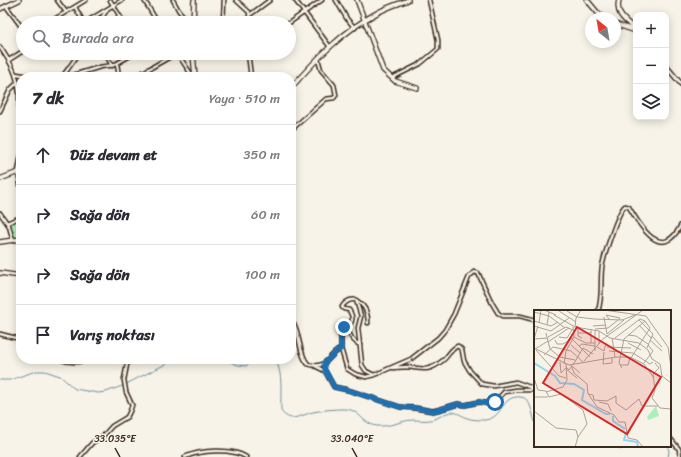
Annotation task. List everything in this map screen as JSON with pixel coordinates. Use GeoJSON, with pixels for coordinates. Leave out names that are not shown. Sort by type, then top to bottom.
{"type":"FeatureCollection","features":[{"type":"Feature","properties":{"kind":"street"},"geometry":{"type":"LineString","coordinates":[[0,9],[19,0]]}},
{"type":"Feature","properties":{"kind":"street"},"geometry":{"type":"LineString","coordinates":[[58,0],[66,12]]}},
{"type":"Feature","properties":{"kind":"street"},"geometry":{"type":"LineString","coordinates":[[61,16],[86,0]]}},
{"type":"Feature","properties":{"kind":"street"},"geometry":{"type":"LineString","coordinates":[[110,0],[119,15]]}},
{"type":"Feature","properties":{"kind":"street"},"geometry":{"type":"LineString","coordinates":[[95,16],[122,0]]}},
{"type":"Feature","properties":{"kind":"street"},"geometry":{"type":"LineString","coordinates":[[144,0],[154,16]]}},
{"type":"Feature","properties":{"kind":"street"},"geometry":{"type":"LineString","coordinates":[[172,0],[184,16]]}},
{"type":"Feature","properties":{"kind":"street"},"geometry":{"type":"LineString","coordinates":[[193,16],[194,0]]}},
{"type":"Feature","properties":{"kind":"street"},"geometry":{"type":"LineString","coordinates":[[223,16],[224,0]]}},
{"type":"Feature","properties":{"kind":"street"},"geometry":{"type":"LineString","coordinates":[[236,0],[247,9],[250,14],[270,0]]}},
{"type":"Feature","properties":{"kind":"street"},"geometry":{"type":"LineString","coordinates":[[295,0],[330,47]]}},
{"type":"Feature","properties":{"kind":"street"},"geometry":{"type":"LineString","coordinates":[[296,18],[322,0]]}},
{"type":"Feature","properties":{"kind":"street"},"geometry":{"type":"LineString","coordinates":[[336,0],[347,19],[355,28]]}},
{"type":"Feature","properties":{"kind":"street"},"geometry":{"type":"LineString","coordinates":[[357,0],[381,67],[391,78],[417,88]]}},
{"type":"Feature","properties":{"kind":"street"},"geometry":{"type":"LineString","coordinates":[[296,83],[330,47],[355,28],[382,10],[408,0]]}},
{"type":"Feature","properties":{"kind":"street"},"geometry":{"type":"LineString","coordinates":[[391,78],[420,64],[438,49],[438,40],[429,0]]}},
{"type":"Feature","properties":{"kind":"street"},"geometry":{"type":"LineString","coordinates":[[586,0],[597,12]]}},
{"type":"Feature","properties":{"kind":"street"},"geometry":{"type":"LineString","coordinates":[[619,0],[619,13],[633,27]]}},
{"type":"Feature","properties":{"kind":"street"},"geometry":{"type":"LineString","coordinates":[[6,6],[16,20]]}},
{"type":"Feature","properties":{"kind":"street"},"geometry":{"type":"LineString","coordinates":[[75,7],[80,16]]}},
{"type":"Feature","properties":{"kind":"street"},"geometry":{"type":"LineString","coordinates":[[103,16],[108,8]]}},
{"type":"Feature","properties":{"kind":"street"},"geometry":{"type":"LineString","coordinates":[[621,26],[633,29]]}},
{"type":"Feature","properties":{"kind":"street"},"geometry":{"type":"LineString","coordinates":[[0,47],[16,74]]}},
{"type":"Feature","properties":{"kind":"street"},"geometry":{"type":"LineString","coordinates":[[9,60],[16,56]]}},
{"type":"Feature","properties":{"kind":"street"},"geometry":{"type":"LineString","coordinates":[[296,126],[326,99],[336,96],[334,85],[321,70],[318,59]]}},
{"type":"Feature","properties":{"kind":"street"},"geometry":{"type":"LineString","coordinates":[[66,72],[74,60]]}},
{"type":"Feature","properties":{"kind":"street"},"geometry":{"type":"LineString","coordinates":[[108,60],[112,66]]}},
{"type":"Feature","properties":{"kind":"street"},"geometry":{"type":"LineString","coordinates":[[84,72],[100,67],[112,66],[124,60]]}},
{"type":"Feature","properties":{"kind":"street"},"geometry":{"type":"LineString","coordinates":[[145,72],[165,60]]}},
{"type":"Feature","properties":{"kind":"street"},"geometry":{"type":"LineString","coordinates":[[182,60],[190,72]]}},
{"type":"Feature","properties":{"kind":"street"},"geometry":{"type":"LineString","coordinates":[[193,60],[194,72]]}},
{"type":"Feature","properties":{"kind":"street"},"geometry":{"type":"LineString","coordinates":[[248,60],[250,72]]}},
{"type":"Feature","properties":{"kind":"street"},"geometry":{"type":"LineString","coordinates":[[117,64],[118,72]]}},
{"type":"Feature","properties":{"kind":"street"},"geometry":{"type":"LineString","coordinates":[[669,70],[681,84]]}},
{"type":"Feature","properties":{"kind":"street"},"geometry":{"type":"LineString","coordinates":[[0,111],[8,92],[16,84]]}},
{"type":"Feature","properties":{"kind":"street"},"geometry":{"type":"LineString","coordinates":[[0,179],[16,173]]}},
{"type":"Feature","properties":{"kind":"street"},"geometry":{"type":"LineString","coordinates":[[598,310],[601,296],[603,264],[617,219],[623,208],[625,206],[629,207],[644,230],[652,238],[658,241],[666,241],[671,238],[681,225]]}},
{"type":"Feature","properties":{"kind":"street"},"geometry":{"type":"LineString","coordinates":[[0,213],[7,223],[13,241]]}},
{"type":"Feature","properties":{"kind":"street"},"geometry":{"type":"LineString","coordinates":[[7,223],[16,219]]}},
{"type":"Feature","properties":{"kind":"street"},"geometry":{"type":"LineString","coordinates":[[0,242],[16,241]]}},
{"type":"Feature","properties":{"kind":"street"},"geometry":{"type":"LineString","coordinates":[[347,329],[344,327],[341,329],[341,349],[344,364],[349,372],[363,376],[374,375],[411,359],[443,333],[454,314],[469,277],[474,272],[478,273],[498,313],[503,316],[520,316],[534,320]]}},
{"type":"Feature","properties":{"kind":"street"},"geometry":{"type":"LineString","coordinates":[[0,273],[16,275]]}},
{"type":"Feature","properties":{"kind":"street"},"geometry":{"type":"LineString","coordinates":[[347,329],[353,321],[353,318],[349,311],[342,307],[350,300],[356,300],[367,310],[368,323]]}},
{"type":"Feature","properties":{"kind":"street"},"geometry":{"type":"LineString","coordinates":[[356,300],[361,313],[361,320],[358,328],[363,367],[366,371],[374,375]]}},
{"type":"Feature","properties":{"kind":"street"},"geometry":{"type":"LineString","coordinates":[[296,329],[304,359],[308,364],[325,370]]}},
{"type":"Feature","properties":{"kind":"street"},"geometry":{"type":"LineString","coordinates":[[347,329],[352,339],[360,346]]}},
{"type":"Feature","properties":{"kind":"street"},"geometry":{"type":"LineString","coordinates":[[0,334],[16,338]]}},
{"type":"Feature","properties":{"kind":"street"},"geometry":{"type":"LineString","coordinates":[[392,367],[404,367],[420,370],[428,368],[441,362],[454,348],[458,346],[462,350],[464,361],[470,372],[482,384],[491,386],[516,382],[534,390]]}},
{"type":"Feature","properties":{"kind":"street"},"geometry":{"type":"LineString","coordinates":[[314,366],[329,360],[338,350],[341,349]]}},
{"type":"Feature","properties":{"kind":"street"},"geometry":{"type":"LineString","coordinates":[[324,363],[325,370],[334,387],[348,390],[403,408],[435,411],[458,404],[465,405],[479,402],[490,404],[495,402],[504,392],[534,390]]}},
{"type":"Feature","properties":{"kind":"street"},"geometry":{"type":"LineString","coordinates":[[80,457],[92,443],[104,435],[109,428],[128,415],[132,405],[126,392],[125,383],[127,364]]}},
{"type":"Feature","properties":{"kind":"street"},"geometry":{"type":"LineString","coordinates":[[671,439],[679,449],[680,457]]}},
{"type":"Feature","properties":{"kind":"street"},"geometry":{"type":"LineString","coordinates":[[184,457],[198,453],[225,452],[241,454],[246,457]]}},
{"type":"Feature","properties":{"kind":"green space"},"geometry":{"type":"Polygon","coordinates":[[[16,221],[16,238],[14,239],[10,223],[16,221]]]}},
{"type":"Feature","properties":{"kind":"waterway"},"geometry":{"type":"LineString","coordinates":[[0,380],[10,380],[36,371],[45,371],[60,376],[75,389],[98,393],[106,392],[122,386],[166,364]]}},
{"type":"Feature","properties":{"kind":"waterway"},"geometry":{"type":"LineString","coordinates":[[235,364],[246,366],[249,364]]}},
{"type":"Feature","properties":{"kind":"waterway"},"geometry":{"type":"LineString","coordinates":[[278,364],[281,378],[281,410],[284,415],[293,418],[313,412],[332,409],[349,409],[357,413],[367,422],[377,426],[386,426],[412,420],[430,420],[453,412],[469,419],[485,420],[496,415],[509,399],[521,397],[529,403],[534,418]]}},
{"type":"Feature","properties":{"kind":"waterway"},"geometry":{"type":"LineString","coordinates":[[616,447],[621,449],[627,447]]}},
{"type":"Feature","properties":{"kind":"waterway"},"geometry":{"type":"LineString","coordinates":[[668,447],[668,457]]}},
{"type":"Feature","properties":{"kind":"route"},"geometry":{"type":"LineString","coordinates":[[344,327],[341,329],[341,349],[324,363],[325,370],[334,387],[348,390],[403,408],[417,408],[433,411],[456,404],[465,405],[479,402],[492,404],[495,402]]}}]}
